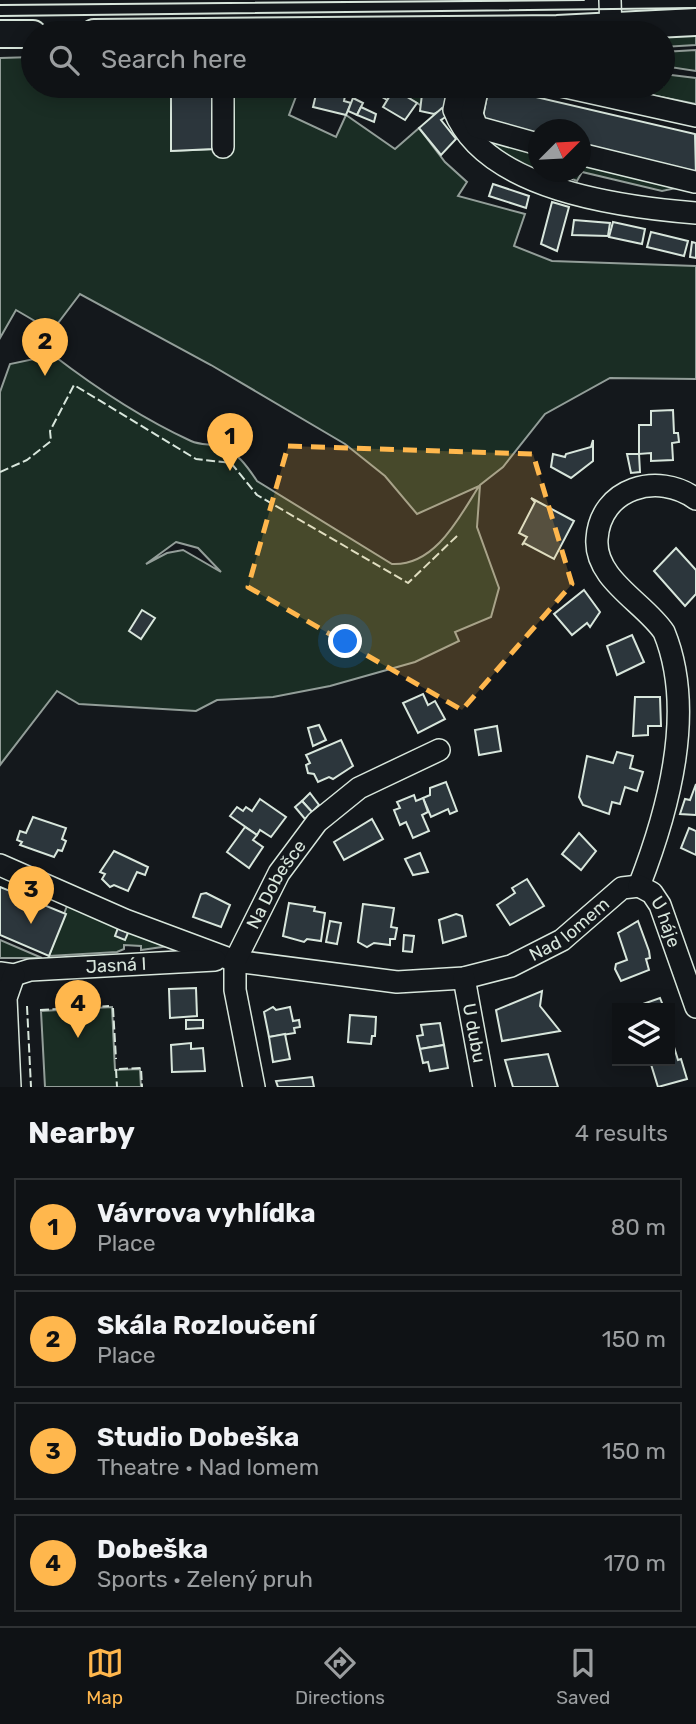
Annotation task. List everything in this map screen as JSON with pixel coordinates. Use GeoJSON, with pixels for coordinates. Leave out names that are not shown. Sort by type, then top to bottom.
{"type":"FeatureCollection","features":[{"type":"Feature","properties":{"kind":"main road"},"geometry":{"type":"LineString","coordinates":[[675,24],[696,22]]}},
{"type":"Feature","properties":{"kind":"main road"},"geometry":{"type":"LineString","coordinates":[[0,34],[21,34]]}},
{"type":"Feature","properties":{"kind":"street"},"geometry":{"type":"LineString","coordinates":[[610,0],[611,21]]}},
{"type":"Feature","properties":{"kind":"street"},"geometry":{"type":"LineString","coordinates":[[223,98],[223,146]]}},
{"type":"Feature","properties":{"kind":"street"},"geometry":{"type":"LineString","coordinates":[[456,98],[454,110],[466,132],[495,157],[536,182],[605,201],[696,213]]}},
{"type":"Feature","properties":{"kind":"street"},"geometry":{"type":"LineString","coordinates":[[475,98],[472,114],[477,127],[528,141]]}},
{"type":"Feature","properties":{"kind":"street"},"geometry":{"type":"LineString","coordinates":[[636,98],[696,116]]}},
{"type":"Feature","properties":{"kind":"street"},"geometry":{"type":"LineString","coordinates":[[591,157],[695,182]]}},
{"type":"Feature","properties":{"kind":"street"},"geometry":{"type":"LineString","coordinates":[[639,886],[674,794],[687,704],[679,664],[664,632],[609,573],[601,560],[596,542],[607,510],[625,491],[645,484],[670,486],[696,499]]}},
{"type":"Feature","properties":{"kind":"street","name":"Na Dobešce"},"geometry":{"type":"LineString","coordinates":[[254,1087],[234,990],[235,961],[279,873],[317,822],[359,788],[439,750]]}},
{"type":"Feature","properties":{"kind":"street","name":"Nad lomem"},"geometry":{"type":"LineString","coordinates":[[0,865],[125,920],[235,961],[397,982],[464,978],[511,966],[562,940],[622,888],[639,886]]}},
{"type":"Feature","properties":{"kind":"street","name":"U háje"},"geometry":{"type":"LineString","coordinates":[[639,886],[652,893],[660,905],[696,1007]]}},
{"type":"Feature","properties":{"kind":"street","name":"Jasná I"},"geometry":{"type":"LineString","coordinates":[[7,974],[147,961],[235,961]]}},
{"type":"Feature","properties":{"kind":"street"},"geometry":{"type":"LineString","coordinates":[[7,974],[10,1087]]}},
{"type":"Feature","properties":{"kind":"street","name":"U dubu"},"geometry":{"type":"LineString","coordinates":[[464,978],[484,1087]]}},
{"type":"Feature","properties":{"kind":"highlighted area"},"geometry":{"type":"Polygon","coordinates":[[[288,446],[533,454],[572,584],[462,710],[248,587],[288,446]]]}},
{"type":"Feature","properties":{"kind":"green space"},"geometry":{"type":"Polygon","coordinates":[[[696,33],[696,45],[675,46],[675,34],[696,33]]]}},
{"type":"Feature","properties":{"kind":"green space"},"geometry":{"type":"Polygon","coordinates":[[[696,50],[696,71],[675,68],[675,51],[696,50]]]}},
{"type":"Feature","properties":{"kind":"green space"},"geometry":{"type":"Polygon","coordinates":[[[21,57],[21,98],[171,98],[172,151],[214,149],[214,98],[295,98],[289,115],[336,137],[346,115],[395,149],[419,128],[445,162],[467,182],[458,196],[525,214],[514,246],[552,261],[696,266],[696,379],[610,378],[545,414],[503,467],[480,485],[477,527],[499,588],[491,617],[455,632],[459,641],[415,662],[330,686],[273,697],[217,700],[196,711],[79,704],[57,691],[0,765],[0,392],[10,364],[53,355],[103,391],[155,423],[194,442],[231,451],[257,481],[392,564],[407,563],[433,549],[454,525],[479,486],[417,514],[385,476],[345,444],[211,365],[80,294],[52,331],[16,310],[0,338],[0,58],[21,57]],[[176,542],[146,564],[167,553],[183,550],[221,572],[198,548],[176,542]]]}},
{"type":"Feature","properties":{"kind":"green space"},"geometry":{"type":"Polygon","coordinates":[[[675,75],[696,78],[696,104],[666,98],[675,98],[675,75]]]}},
{"type":"Feature","properties":{"kind":"green space"},"geometry":{"type":"Polygon","coordinates":[[[409,98],[422,98],[422,106],[409,98]]]}},
{"type":"Feature","properties":{"kind":"green space"},"geometry":{"type":"Polygon","coordinates":[[[473,98],[487,98],[482,121],[473,98]]]}},
{"type":"Feature","properties":{"kind":"green space"},"geometry":{"type":"Polygon","coordinates":[[[482,121],[528,136],[528,172],[499,166],[482,121]]]}},
{"type":"Feature","properties":{"kind":"green space"},"geometry":{"type":"Polygon","coordinates":[[[591,150],[696,176],[696,192],[676,188],[662,191],[591,174],[591,150]]]}},
{"type":"Feature","properties":{"kind":"green space"},"geometry":{"type":"Polygon","coordinates":[[[68,903],[169,946],[141,950],[141,946],[124,945],[124,949],[117,952],[49,956],[68,903]]]}},
{"type":"Feature","properties":{"kind":"green space"},"geometry":{"type":"Polygon","coordinates":[[[0,940],[42,958],[0,958],[0,940]]]}},
{"type":"Feature","properties":{"kind":"green space"},"geometry":{"type":"Polygon","coordinates":[[[112,1007],[115,1070],[140,1069],[141,1087],[45,1087],[41,1011],[112,1007]]]}},
{"type":"Feature","properties":{"kind":"building"},"geometry":{"type":"Polygon","coordinates":[[[171,98],[214,98],[214,149],[171,151],[171,98]]]}},
{"type":"Feature","properties":{"kind":"building"},"geometry":{"type":"Polygon","coordinates":[[[315,98],[345,98],[344,101],[351,103],[346,115],[313,107],[315,98]]]}},
{"type":"Feature","properties":{"kind":"building"},"geometry":{"type":"Polygon","coordinates":[[[353,98],[363,103],[357,115],[348,111],[353,98]]]}},
{"type":"Feature","properties":{"kind":"building"},"geometry":{"type":"Polygon","coordinates":[[[388,98],[409,98],[417,103],[405,120],[383,107],[388,98]]]}},
{"type":"Feature","properties":{"kind":"building"},"geometry":{"type":"Polygon","coordinates":[[[422,98],[449,98],[446,108],[434,114],[420,111],[422,98]]]}},
{"type":"Feature","properties":{"kind":"building"},"geometry":{"type":"Polygon","coordinates":[[[487,98],[540,98],[695,134],[696,176],[591,151],[591,119],[528,119],[528,136],[482,122],[487,98]]]}},
{"type":"Feature","properties":{"kind":"building"},"geometry":{"type":"Polygon","coordinates":[[[361,107],[376,114],[374,122],[357,115],[361,107]]]}},
{"type":"Feature","properties":{"kind":"building"},"geometry":{"type":"Polygon","coordinates":[[[442,108],[447,116],[441,120],[456,139],[441,155],[419,128],[442,108]]]}},
{"type":"Feature","properties":{"kind":"building"},"geometry":{"type":"Polygon","coordinates":[[[493,184],[529,196],[526,208],[489,196],[493,184]]]}},
{"type":"Feature","properties":{"kind":"building"},"geometry":{"type":"Polygon","coordinates":[[[552,202],[569,207],[557,251],[541,244],[552,202]]]}},
{"type":"Feature","properties":{"kind":"building"},"geometry":{"type":"Polygon","coordinates":[[[574,220],[610,223],[608,236],[572,235],[574,220]]]}},
{"type":"Feature","properties":{"kind":"building"},"geometry":{"type":"Polygon","coordinates":[[[613,222],[645,229],[642,244],[609,237],[613,222]]]}},
{"type":"Feature","properties":{"kind":"building"},"geometry":{"type":"Polygon","coordinates":[[[651,232],[688,241],[684,256],[647,247],[651,232]]]}},
{"type":"Feature","properties":{"kind":"building"},"geometry":{"type":"Polygon","coordinates":[[[692,242],[696,243],[696,258],[690,257],[692,242]]]}},
{"type":"Feature","properties":{"kind":"building"},"geometry":{"type":"Polygon","coordinates":[[[673,410],[674,433],[678,433],[679,442],[672,443],[673,460],[651,461],[651,453],[639,454],[639,425],[651,425],[651,411],[673,410]]]}},
{"type":"Feature","properties":{"kind":"building"},"geometry":{"type":"Polygon","coordinates":[[[593,440],[593,461],[571,478],[551,467],[553,454],[565,457],[566,454],[591,447],[593,440]]]}},
{"type":"Feature","properties":{"kind":"building"},"geometry":{"type":"Polygon","coordinates":[[[627,454],[639,454],[640,472],[631,473],[627,454]]]}},
{"type":"Feature","properties":{"kind":"building"},"geometry":{"type":"Polygon","coordinates":[[[531,498],[574,521],[554,559],[524,543],[522,545],[527,537],[519,533],[535,502],[531,498]]]}},
{"type":"Feature","properties":{"kind":"building"},"geometry":{"type":"Polygon","coordinates":[[[676,548],[696,570],[696,594],[685,606],[654,571],[676,548]]]}},
{"type":"Feature","properties":{"kind":"building"},"geometry":{"type":"Polygon","coordinates":[[[584,590],[600,612],[590,627],[587,623],[572,635],[554,614],[584,590]]]}},
{"type":"Feature","properties":{"kind":"building"},"geometry":{"type":"Polygon","coordinates":[[[142,610],[155,618],[141,639],[129,631],[142,610]]]}},
{"type":"Feature","properties":{"kind":"building"},"geometry":{"type":"Polygon","coordinates":[[[632,635],[644,662],[617,675],[607,646],[632,635]]]}},
{"type":"Feature","properties":{"kind":"building"},"geometry":{"type":"Polygon","coordinates":[[[423,694],[428,705],[435,701],[445,719],[418,733],[403,703],[423,694]]]}},
{"type":"Feature","properties":{"kind":"building"},"geometry":{"type":"Polygon","coordinates":[[[635,697],[660,697],[661,726],[648,726],[648,735],[633,736],[635,697]]]}},
{"type":"Feature","properties":{"kind":"building"},"geometry":{"type":"Polygon","coordinates":[[[319,725],[326,740],[313,746],[308,728],[319,725]]]}},
{"type":"Feature","properties":{"kind":"building"},"geometry":{"type":"Polygon","coordinates":[[[497,726],[501,751],[479,755],[475,730],[497,726]]]}},
{"type":"Feature","properties":{"kind":"building"},"geometry":{"type":"Polygon","coordinates":[[[341,740],[353,766],[333,779],[329,777],[318,782],[314,774],[308,773],[306,765],[310,763],[306,755],[341,740]]]}},
{"type":"Feature","properties":{"kind":"building"},"geometry":{"type":"Polygon","coordinates":[[[617,752],[633,756],[630,768],[643,772],[637,791],[625,787],[620,804],[612,802],[609,814],[583,805],[579,797],[587,756],[613,763],[617,752]]]}},
{"type":"Feature","properties":{"kind":"building"},"geometry":{"type":"Polygon","coordinates":[[[446,782],[457,811],[450,814],[448,809],[431,817],[423,798],[430,795],[430,788],[446,782]]]}},
{"type":"Feature","properties":{"kind":"building"},"geometry":{"type":"Polygon","coordinates":[[[696,784],[696,815],[680,814],[685,799],[690,800],[696,784]]]}},
{"type":"Feature","properties":{"kind":"building"},"geometry":{"type":"Polygon","coordinates":[[[310,793],[319,805],[312,812],[302,801],[310,793]]]}},
{"type":"Feature","properties":{"kind":"building"},"geometry":{"type":"Polygon","coordinates":[[[414,795],[416,801],[423,798],[428,812],[422,815],[429,831],[413,838],[406,822],[400,825],[394,810],[400,808],[397,802],[414,795]]]}},
{"type":"Feature","properties":{"kind":"building"},"geometry":{"type":"Polygon","coordinates":[[[260,799],[286,817],[271,837],[260,830],[257,835],[230,816],[237,807],[243,811],[246,807],[252,811],[260,799]]]}},
{"type":"Feature","properties":{"kind":"building"},"geometry":{"type":"Polygon","coordinates":[[[302,801],[312,812],[305,819],[295,807],[302,801]]]}},
{"type":"Feature","properties":{"kind":"building"},"geometry":{"type":"Polygon","coordinates":[[[33,817],[66,828],[62,839],[66,841],[62,851],[58,850],[54,857],[20,845],[22,842],[17,840],[20,831],[26,833],[33,817]]]}},
{"type":"Feature","properties":{"kind":"building"},"geometry":{"type":"Polygon","coordinates":[[[372,819],[383,839],[344,860],[334,842],[372,819]]]}},
{"type":"Feature","properties":{"kind":"building"},"geometry":{"type":"Polygon","coordinates":[[[245,827],[257,835],[253,840],[263,847],[249,868],[227,852],[245,827]]]}},
{"type":"Feature","properties":{"kind":"building"},"geometry":{"type":"Polygon","coordinates":[[[689,828],[696,831],[696,855],[681,848],[689,828]]]}},
{"type":"Feature","properties":{"kind":"building"},"geometry":{"type":"Polygon","coordinates":[[[579,833],[596,851],[581,870],[562,854],[579,833]]]}},
{"type":"Feature","properties":{"kind":"building"},"geometry":{"type":"Polygon","coordinates":[[[114,851],[148,867],[145,875],[137,872],[128,891],[114,885],[110,887],[102,879],[105,874],[100,872],[114,851]]]}},
{"type":"Feature","properties":{"kind":"building"},"geometry":{"type":"Polygon","coordinates":[[[420,853],[428,872],[413,875],[405,859],[420,853]]]}},
{"type":"Feature","properties":{"kind":"building"},"geometry":{"type":"Polygon","coordinates":[[[527,879],[544,906],[510,925],[497,905],[515,893],[512,888],[527,879]]]}},
{"type":"Feature","properties":{"kind":"building"},"geometry":{"type":"Polygon","coordinates":[[[0,887],[66,914],[49,956],[0,935],[0,887]]]}},
{"type":"Feature","properties":{"kind":"building"},"geometry":{"type":"Polygon","coordinates":[[[206,893],[230,905],[221,927],[193,917],[201,894],[206,893]]]}},
{"type":"Feature","properties":{"kind":"building"},"geometry":{"type":"Polygon","coordinates":[[[289,903],[315,907],[314,911],[325,913],[321,941],[307,939],[304,942],[283,936],[289,903]]]}},
{"type":"Feature","properties":{"kind":"building"},"geometry":{"type":"Polygon","coordinates":[[[363,904],[394,908],[391,927],[397,928],[395,939],[390,939],[390,945],[374,943],[367,947],[358,942],[363,904]]]}},
{"type":"Feature","properties":{"kind":"building"},"geometry":{"type":"Polygon","coordinates":[[[456,914],[462,916],[466,936],[443,943],[439,920],[456,914]]]}},
{"type":"Feature","properties":{"kind":"building"},"geometry":{"type":"Polygon","coordinates":[[[330,921],[341,923],[337,944],[326,942],[330,921]]]}},
{"type":"Feature","properties":{"kind":"building"},"geometry":{"type":"Polygon","coordinates":[[[638,921],[649,951],[650,958],[646,959],[649,970],[621,981],[615,969],[616,964],[627,960],[618,933],[638,921]]]}},
{"type":"Feature","properties":{"kind":"building"},"geometry":{"type":"Polygon","coordinates":[[[118,928],[128,933],[125,940],[115,936],[118,928]]]}},
{"type":"Feature","properties":{"kind":"building"},"geometry":{"type":"Polygon","coordinates":[[[404,935],[414,936],[412,952],[403,951],[404,935]]]}},
{"type":"Feature","properties":{"kind":"building"},"geometry":{"type":"Polygon","coordinates":[[[196,988],[197,1016],[170,1018],[169,989],[196,988]]]}},
{"type":"Feature","properties":{"kind":"building"},"geometry":{"type":"Polygon","coordinates":[[[542,991],[540,1006],[560,1031],[502,1041],[496,1010],[542,991]]]}},
{"type":"Feature","properties":{"kind":"building"},"geometry":{"type":"Polygon","coordinates":[[[660,998],[662,1003],[646,1003],[660,998]]]}},
{"type":"Feature","properties":{"kind":"building"},"geometry":{"type":"Polygon","coordinates":[[[273,1007],[276,1010],[290,1007],[293,1021],[299,1020],[300,1027],[294,1028],[295,1033],[269,1037],[264,1012],[273,1007]]]}},
{"type":"Feature","properties":{"kind":"building"},"geometry":{"type":"Polygon","coordinates":[[[350,1015],[376,1017],[375,1036],[372,1036],[371,1044],[348,1042],[350,1015]]]}},
{"type":"Feature","properties":{"kind":"building"},"geometry":{"type":"Polygon","coordinates":[[[186,1020],[203,1020],[203,1028],[186,1029],[186,1020]]]}},
{"type":"Feature","properties":{"kind":"building"},"geometry":{"type":"Polygon","coordinates":[[[440,1023],[444,1045],[420,1049],[417,1036],[423,1035],[421,1025],[440,1023]]]}},
{"type":"Feature","properties":{"kind":"building"},"geometry":{"type":"Polygon","coordinates":[[[285,1034],[290,1059],[273,1062],[269,1037],[285,1034]]]}},
{"type":"Feature","properties":{"kind":"building"},"geometry":{"type":"Polygon","coordinates":[[[191,1043],[191,1049],[203,1048],[205,1071],[172,1072],[171,1045],[191,1043]]]}},
{"type":"Feature","properties":{"kind":"building"},"geometry":{"type":"Polygon","coordinates":[[[444,1045],[448,1068],[430,1071],[428,1062],[423,1063],[420,1049],[444,1045]]]}},
{"type":"Feature","properties":{"kind":"building"},"geometry":{"type":"Polygon","coordinates":[[[675,1050],[678,1060],[681,1059],[687,1079],[658,1087],[652,1066],[675,1066],[675,1050]]]}},
{"type":"Feature","properties":{"kind":"building"},"geometry":{"type":"Polygon","coordinates":[[[548,1054],[558,1087],[513,1087],[505,1060],[548,1054]]]}},
{"type":"Feature","properties":{"kind":"building"},"geometry":{"type":"Polygon","coordinates":[[[312,1077],[314,1087],[278,1087],[276,1081],[312,1077]]]}},
{"type":"Feature","properties":{"kind":"tram line"},"geometry":{"type":"LineString","coordinates":[[0,5],[584,0]]}},
{"type":"Feature","properties":{"kind":"tram line"},"geometry":{"type":"LineString","coordinates":[[0,16],[696,8]]}},
{"type":"Feature","properties":{"kind":"fence"},"geometry":{"type":"LineString","coordinates":[[0,472],[27,460],[51,441],[50,431],[74,385],[196,459],[231,463],[257,495],[408,583],[458,535]]}},
{"type":"Feature","properties":{"kind":"fence"},"geometry":{"type":"LineString","coordinates":[[27,1006],[31,1087]]}},
{"type":"Feature","properties":{"kind":"fence"},"geometry":{"type":"LineString","coordinates":[[40,1010],[109,1006]]}},
{"type":"Feature","properties":{"kind":"fence"},"geometry":{"type":"LineString","coordinates":[[113,1008],[116,1059]]}},
{"type":"Feature","properties":{"kind":"fence"},"geometry":{"type":"LineString","coordinates":[[119,1069],[141,1068],[142,1087]]}},
{"type":"Feature","properties":{"kind":"fence"},"geometry":{"type":"LineString","coordinates":[[116,1069],[117,1087]]}},
{"type":"Feature","properties":{"kind":"place","name":"Skála Rozloučení"},"geometry":{"type":"Point","coordinates":[45,376]}},
{"type":"Feature","properties":{"kind":"place","name":"Vávrova vyhlídka"},"geometry":{"type":"Point","coordinates":[230,471]}},
{"type":"Feature","properties":{"kind":"place","name":"Studio Dobeška"},"geometry":{"type":"Point","coordinates":[31,924]}},
{"type":"Feature","properties":{"kind":"place","name":"Dobeška"},"geometry":{"type":"Point","coordinates":[78,1038]}}]}
